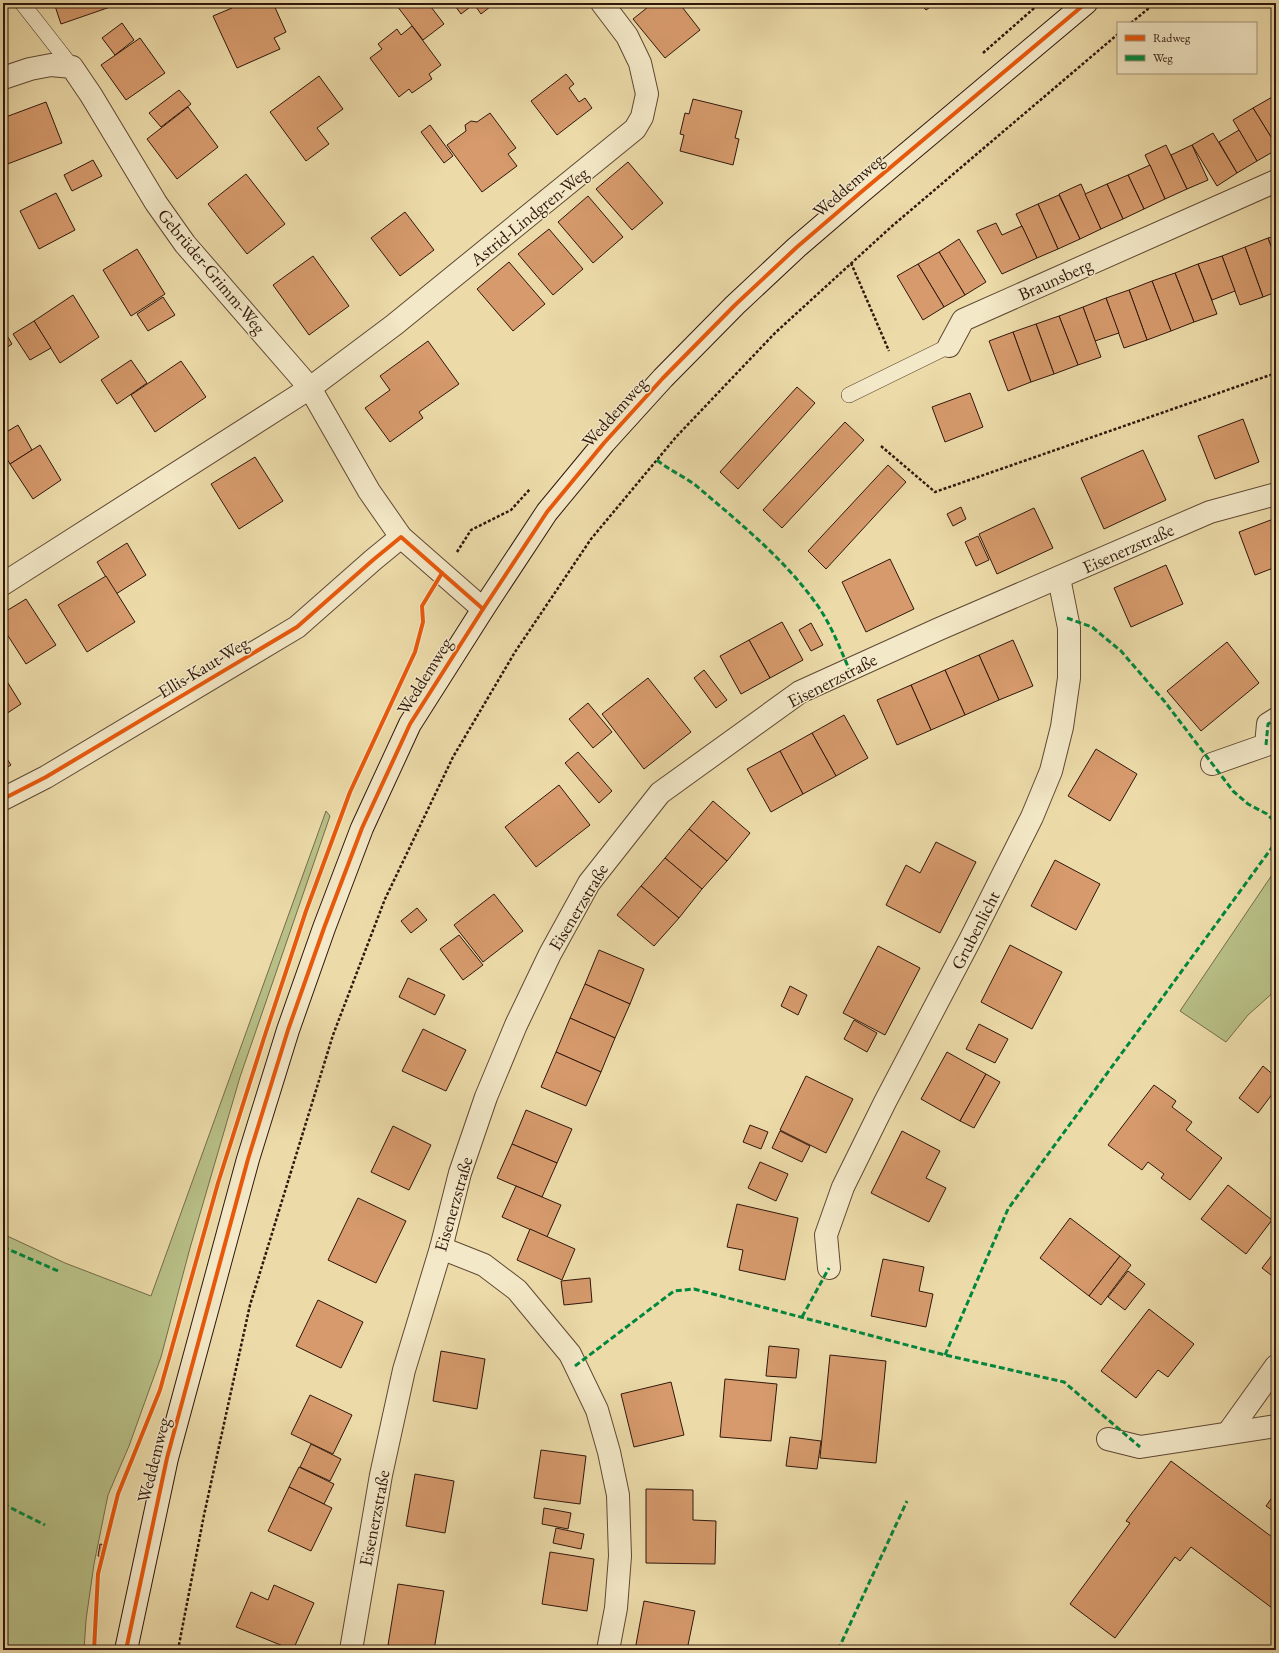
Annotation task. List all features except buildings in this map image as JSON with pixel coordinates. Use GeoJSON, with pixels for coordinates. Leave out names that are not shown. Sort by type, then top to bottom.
{"type":"FeatureCollection","features":[{"type":"Feature","properties":{"kind":"street","name":"Astrid-Lindgren-Weg"},"geometry":{"type":"LineString","coordinates":[[310,388],[394,325],[635,129],[642,117],[647,94],[640,63],[627,36],[602,3]]}},
{"type":"Feature","properties":{"kind":"street","name":"Weddemweg"},"geometry":{"type":"LineString","coordinates":[[126,1650],[169,1451],[248,1159],[291,1023],[362,828],[410,724],[482,610],[547,512],[609,438],[663,378],[729,310],[797,248],[854,198],[1086,3]]}},
{"type":"Feature","properties":{"kind":"street"},"geometry":{"type":"LineString","coordinates":[[3,78],[30,68],[51,65],[72,67]]}},
{"type":"Feature","properties":{"kind":"street","name":"Gebrüder-Grimm-Weg"},"geometry":{"type":"LineString","coordinates":[[72,67],[91,95],[156,203],[185,244],[310,388],[369,491],[401,537],[482,610]]}},
{"type":"Feature","properties":{"kind":"street","name":"Braunsberg"},"geometry":{"type":"LineString","coordinates":[[949,346],[962,320],[1276,181]]}},
{"type":"Feature","properties":{"kind":"street"},"geometry":{"type":"LineString","coordinates":[[3,584],[310,388]]}},
{"type":"Feature","properties":{"kind":"street","name":"Eisenerzstraße"},"geometry":{"type":"LineString","coordinates":[[351,1650],[381,1475],[404,1370],[441,1248],[460,1173],[486,1097],[516,1025],[550,954],[588,883],[660,793],[800,692],[939,629],[1210,512],[1276,494]]}},
{"type":"Feature","properties":{"kind":"street","name":"Ellis-Kaut-Weg"},"geometry":{"type":"LineString","coordinates":[[3,799],[46,777],[297,627],[401,537]]}},
{"type":"Feature","properties":{"kind":"street","name":"Grubenlicht"},"geometry":{"type":"LineString","coordinates":[[829,1268],[826,1235],[843,1187],[885,1102],[970,940],[1032,817],[1051,770],[1062,727],[1069,678],[1069,628],[1059,578]]}},
{"type":"Feature","properties":{"kind":"street"},"geometry":{"type":"LineString","coordinates":[[1212,764],[1266,745],[1268,724],[1276,719]]}},
{"type":"Feature","properties":{"kind":"street"},"geometry":{"type":"LineString","coordinates":[[441,1248],[484,1265],[517,1290],[570,1354],[596,1410],[609,1452],[618,1495],[620,1556],[616,1608],[608,1650]]}},
{"type":"Feature","properties":{"kind":"street"},"geometry":{"type":"LineString","coordinates":[[1228,1432],[1276,1366]]}},
{"type":"Feature","properties":{"kind":"street"},"geometry":{"type":"LineString","coordinates":[[1108,1439],[1140,1447],[1228,1432],[1276,1426]]}},
{"type":"Feature","properties":{"kind":"lane","name":"Gebrüder-Grimm-Weg"},"geometry":{"type":"LineString","coordinates":[[22,3],[72,67]]}},
{"type":"Feature","properties":{"kind":"lane","name":"Braunsberg"},"geometry":{"type":"LineString","coordinates":[[849,395],[949,346]]}},
{"type":"Feature","properties":{"kind":"path"},"geometry":{"type":"LineString","coordinates":[[1132,22],[1155,3]]}},
{"type":"Feature","properties":{"kind":"path"},"geometry":{"type":"LineString","coordinates":[[178,1650],[204,1515],[250,1305],[333,1035],[385,899],[450,764],[515,652],[591,539],[676,437],[775,333],[891,226],[1117,35]]}},
{"type":"Feature","properties":{"kind":"path"},"geometry":{"type":"LineString","coordinates":[[851,263],[898,371]]}},
{"type":"Feature","properties":{"kind":"path"},"geometry":{"type":"LineString","coordinates":[[881,446],[935,492],[1276,373]]}},
{"type":"Feature","properties":{"kind":"green space"},"geometry":{"type":"Polygon","coordinates":[[[326,811],[330,816],[240,1077],[190,1248],[161,1357],[129,1446],[108,1495],[94,1564],[86,1620],[84,1650],[3,1650],[3,1234],[65,1263],[151,1296],[326,811]]]}},
{"type":"Feature","properties":{"kind":"green space"},"geometry":{"type":"Polygon","coordinates":[[[1276,869],[1276,990],[1248,1015],[1226,1042],[1180,1011],[1276,869]]]}},
{"type":"Feature","properties":{"kind":"marked path"},"geometry":{"type":"LineString","coordinates":[[657,460],[695,485],[746,529],[775,556],[803,586],[815,602],[834,634],[849,669]]}},
{"type":"Feature","properties":{"kind":"marked path"},"geometry":{"type":"LineString","coordinates":[[1067,618],[1092,627],[1121,651],[1165,702],[1233,791],[1248,804],[1267,814],[1276,823]]}},
{"type":"Feature","properties":{"kind":"marked path"},"geometry":{"type":"LineString","coordinates":[[1266,745],[1268,724],[1276,719]]}},
{"type":"Feature","properties":{"kind":"marked path"},"geometry":{"type":"LineString","coordinates":[[945,1355],[1008,1209],[1276,842]]}},
{"type":"Feature","properties":{"kind":"marked path"},"geometry":{"type":"LineString","coordinates":[[3,1247],[58,1271]]}},
{"type":"Feature","properties":{"kind":"marked path"},"geometry":{"type":"LineString","coordinates":[[802,1317],[829,1268]]}},
{"type":"Feature","properties":{"kind":"marked path"},"geometry":{"type":"LineString","coordinates":[[575,1366],[674,1291],[694,1289],[945,1355],[1064,1382],[1140,1447]]}},
{"type":"Feature","properties":{"kind":"marked path"},"geometry":{"type":"LineString","coordinates":[[838,1650],[907,1501]]}},
{"type":"Feature","properties":{"kind":"marked path"},"geometry":{"type":"LineString","coordinates":[[3,1504],[45,1525]]}},
{"type":"Feature","properties":{"kind":"cycle path"},"geometry":{"type":"LineString","coordinates":[[126,1650],[167,1458],[248,1159],[288,1030],[324,928],[362,828],[410,724],[547,512],[604,443],[663,378],[735,305],[797,247],[1086,3]]}},
{"type":"Feature","properties":{"kind":"cycle path"},"geometry":{"type":"LineString","coordinates":[[3,799],[46,777],[297,627],[401,537],[483,609]]}},
{"type":"Feature","properties":{"kind":"cycle path"},"geometry":{"type":"LineString","coordinates":[[94,1650],[98,1574],[118,1494],[160,1390],[218,1183],[264,1038],[306,911],[350,792],[415,652],[423,622],[422,606],[442,573]]}}]}
